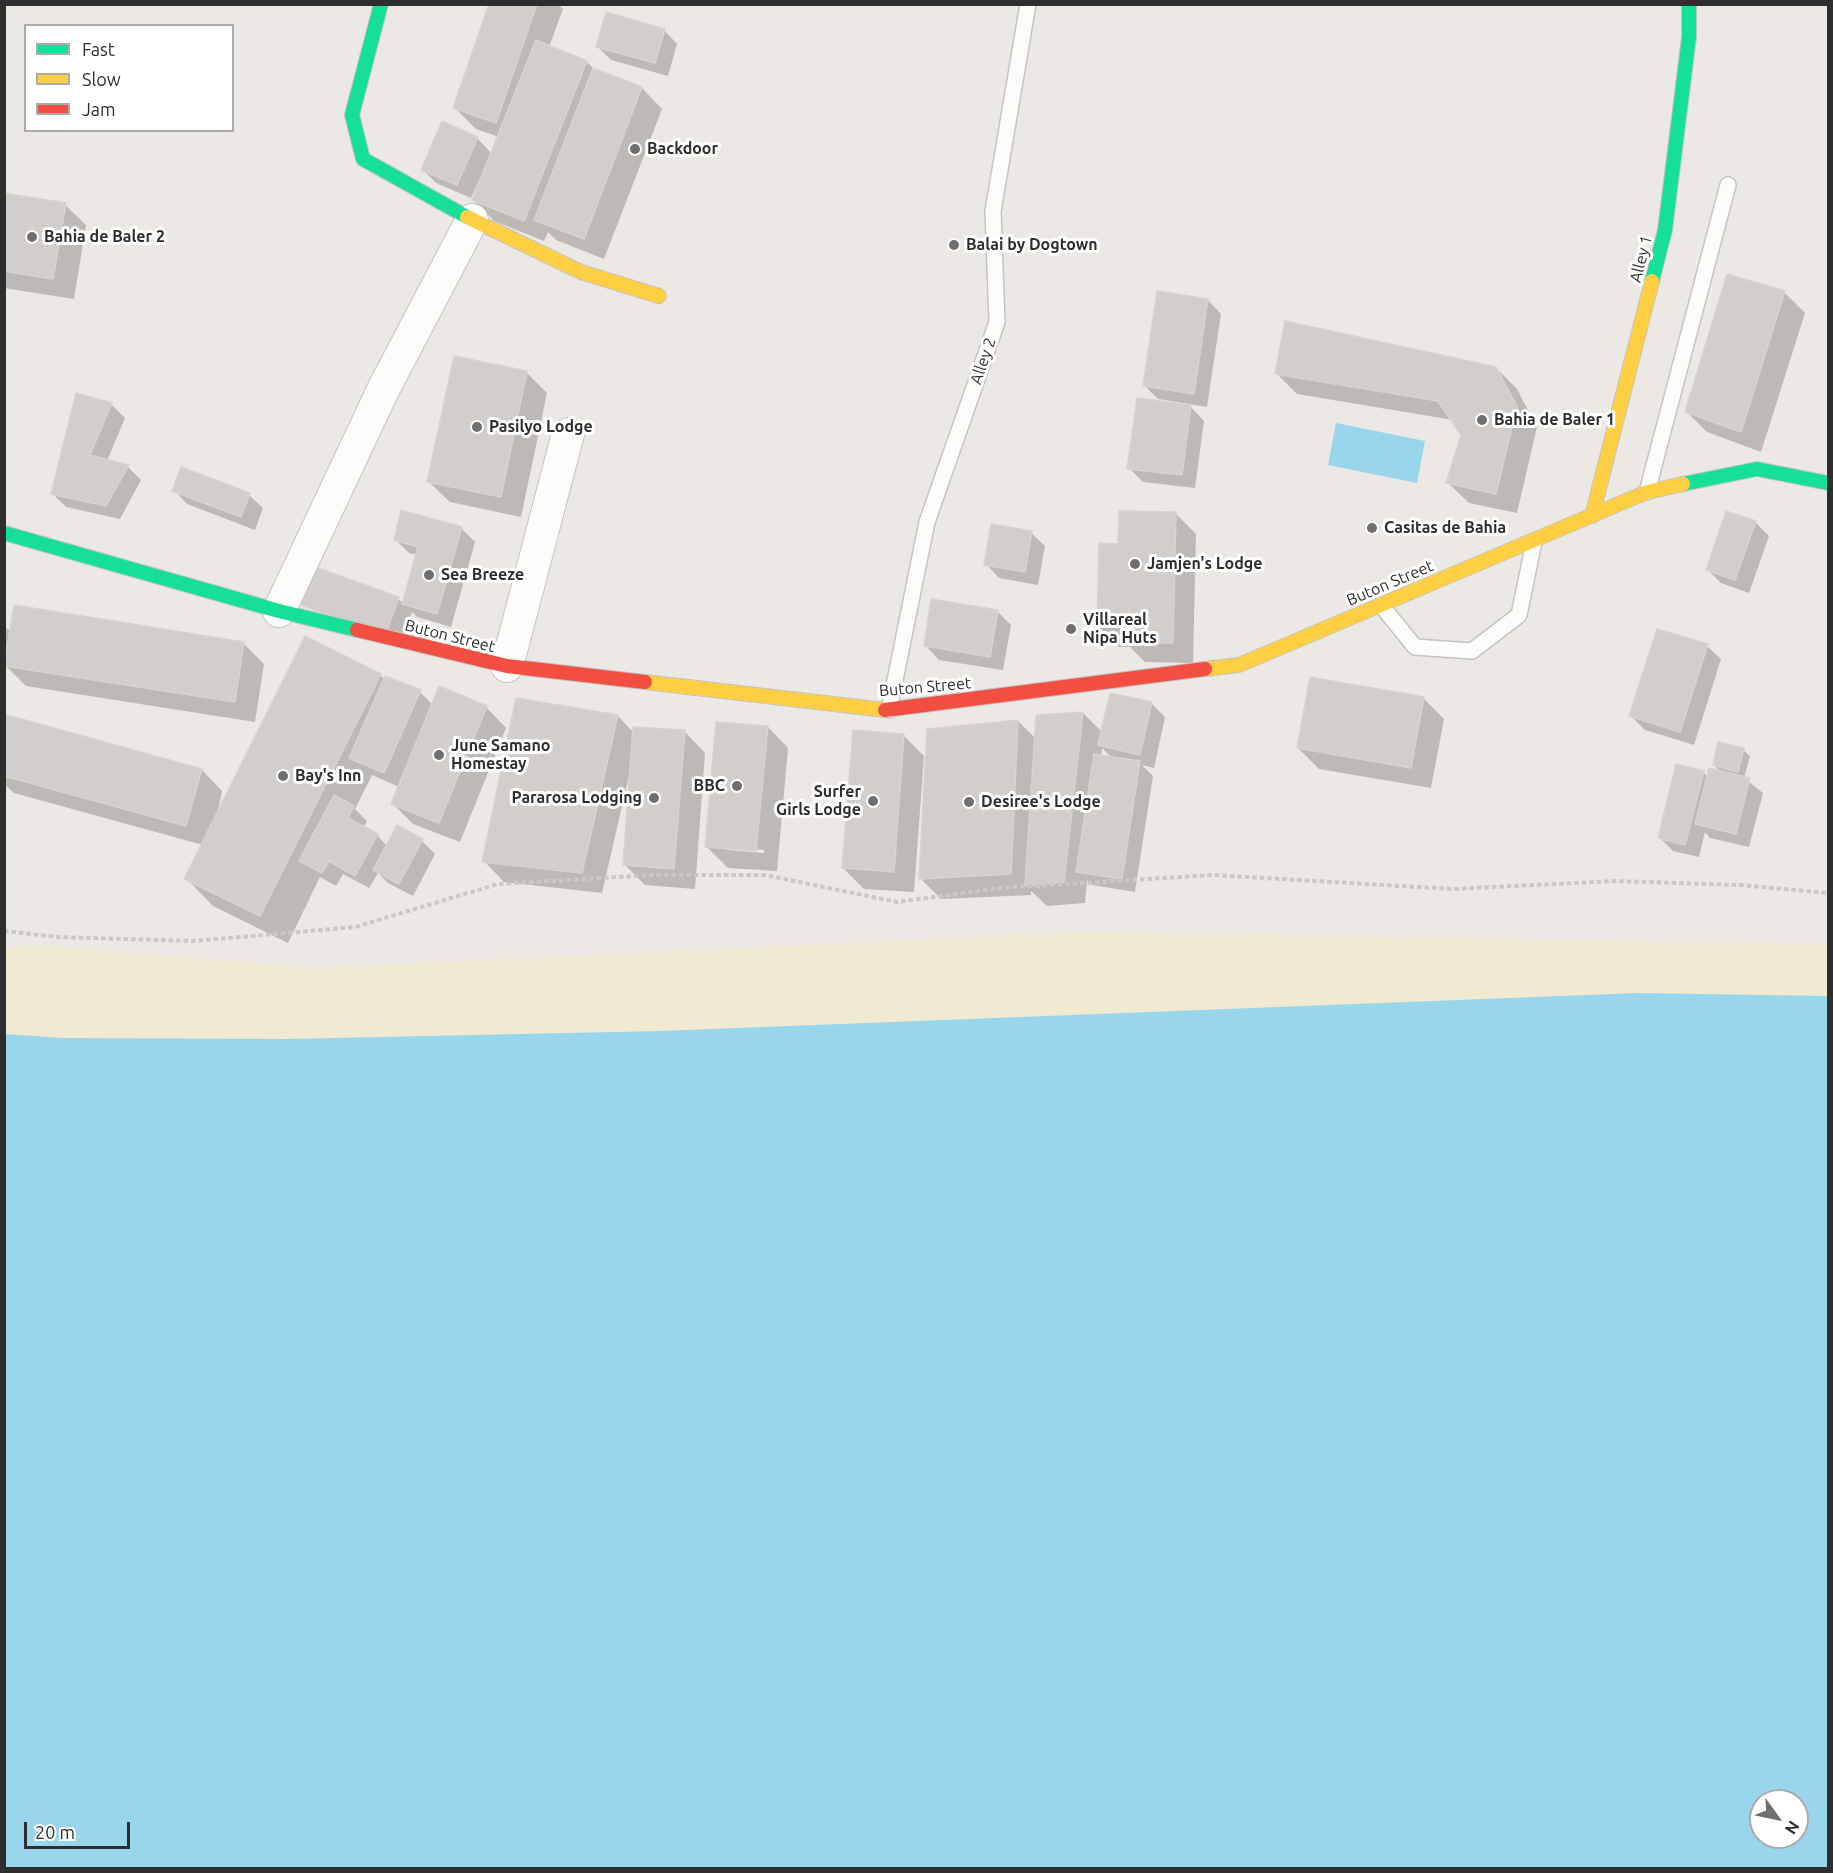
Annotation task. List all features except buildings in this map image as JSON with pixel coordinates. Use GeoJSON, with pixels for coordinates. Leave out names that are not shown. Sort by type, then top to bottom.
{"type":"FeatureCollection","features":[{"type":"Feature","properties":{"kind":"street"},"geometry":{"type":"LineString","coordinates":[[381,4],[351,115],[363,159],[472,220],[580,272],[658,296]]}},
{"type":"Feature","properties":{"kind":"street","name":"Alley 1"},"geometry":{"type":"LineString","coordinates":[[1592,516],[1665,230],[1689,37],[1689,4]]}},
{"type":"Feature","properties":{"kind":"street"},"geometry":{"type":"LineString","coordinates":[[279,611],[383,390],[472,220]]}},
{"type":"Feature","properties":{"kind":"street"},"geometry":{"type":"LineString","coordinates":[[507,666],[568,434]]}},
{"type":"Feature","properties":{"kind":"street","name":"Buton Street"},"geometry":{"type":"LineString","coordinates":[[4,533],[279,611],[507,666],[889,710],[1239,665],[1647,492],[1757,469],[1828,483]]}},
{"type":"Feature","properties":{"kind":"lane","name":"Alley 2"},"geometry":{"type":"LineString","coordinates":[[889,710],[927,522],[997,322],[993,211],[1028,4]]}},
{"type":"Feature","properties":{"kind":"lane"},"geometry":{"type":"LineString","coordinates":[[1647,492],[1728,185]]}},
{"type":"Feature","properties":{"kind":"lane"},"geometry":{"type":"LineString","coordinates":[[1381,605],[1415,647],[1472,651],[1519,615],[1534,540]]}},
{"type":"Feature","properties":{"kind":"path"},"geometry":{"type":"LineString","coordinates":[[4,931],[57,937],[194,941],[355,927],[498,884],[652,875],[765,875],[897,902],[1001,888],[1213,875],[1452,890],[1615,881],[1740,885],[1828,893]]}},
{"type":"Feature","properties":{"kind":"sand"},"geometry":{"type":"Polygon","coordinates":[[[1079,932],[1828,944],[1828,996],[1638,993],[660,1031],[287,1039],[62,1038],[5,1034],[4,947],[62,947],[318,968],[1079,932]]]}},
{"type":"Feature","properties":{"kind":"water"},"geometry":{"type":"Polygon","coordinates":[[[1336,423],[1425,441],[1417,483],[1328,465],[1336,423]]]}},
{"type":"Feature","properties":{"kind":"water"},"geometry":{"type":"Polygon","coordinates":[[[1638,993],[1828,996],[1828,1868],[5,1868],[5,1034],[62,1038],[287,1039],[660,1031],[1638,993]]]}},
{"type":"Feature","properties":{"kind":"traffic: fast"},"geometry":{"type":"LineString","coordinates":[[381,4],[352,115],[363,159],[467,217]]}},
{"type":"Feature","properties":{"kind":"traffic: fast"},"geometry":{"type":"LineString","coordinates":[[1652,281],[1665,230],[1689,37],[1689,4]]}},
{"type":"Feature","properties":{"kind":"traffic: fast"},"geometry":{"type":"LineString","coordinates":[[1683,484],[1757,469],[1828,483]]}},
{"type":"Feature","properties":{"kind":"traffic: fast"},"geometry":{"type":"LineString","coordinates":[[4,533],[279,611],[357,630]]}},
{"type":"Feature","properties":{"kind":"traffic: slow"},"geometry":{"type":"LineString","coordinates":[[467,217],[581,272],[659,296]]}},
{"type":"Feature","properties":{"kind":"traffic: slow"},"geometry":{"type":"LineString","coordinates":[[1592,516],[1652,281]]}},
{"type":"Feature","properties":{"kind":"traffic: slow"},"geometry":{"type":"LineString","coordinates":[[1205,669],[1239,665],[1647,492],[1683,484]]}},
{"type":"Feature","properties":{"kind":"traffic: slow"},"geometry":{"type":"LineString","coordinates":[[645,682],[885,710]]}},
{"type":"Feature","properties":{"kind":"traffic: jam"},"geometry":{"type":"LineString","coordinates":[[357,630],[507,666],[645,682]]}},
{"type":"Feature","properties":{"kind":"traffic: jam"},"geometry":{"type":"LineString","coordinates":[[885,710],[1205,669]]}},
{"type":"Feature","properties":{"kind":"place","name":"Backdoor"},"geometry":{"type":"Point","coordinates":[635,149]}},
{"type":"Feature","properties":{"kind":"place","name":"Bahia de Baler 2"},"geometry":{"type":"Point","coordinates":[32,237]}},
{"type":"Feature","properties":{"kind":"place","name":"Balai by Dogtown"},"geometry":{"type":"Point","coordinates":[954,245]}},
{"type":"Feature","properties":{"kind":"place","name":"Bahia de Baler 1"},"geometry":{"type":"Point","coordinates":[1482,420]}},
{"type":"Feature","properties":{"kind":"place","name":"Pasilyo Lodge"},"geometry":{"type":"Point","coordinates":[477,427]}},
{"type":"Feature","properties":{"kind":"place","name":"Casitas de Bahia"},"geometry":{"type":"Point","coordinates":[1372,528]}},
{"type":"Feature","properties":{"kind":"place","name":"Jamjen's Lodge"},"geometry":{"type":"Point","coordinates":[1135,564]}},
{"type":"Feature","properties":{"kind":"place","name":"Sea Breeze"},"geometry":{"type":"Point","coordinates":[429,575]}},
{"type":"Feature","properties":{"kind":"place","name":"Villareal Nipa Huts"},"geometry":{"type":"Point","coordinates":[1071,629]}},
{"type":"Feature","properties":{"kind":"place","name":"June Samano Homestay"},"geometry":{"type":"Point","coordinates":[439,755]}},
{"type":"Feature","properties":{"kind":"place","name":"Bay's Inn"},"geometry":{"type":"Point","coordinates":[283,776]}},
{"type":"Feature","properties":{"kind":"place","name":"BBC"},"geometry":{"type":"Point","coordinates":[737,786]}},
{"type":"Feature","properties":{"kind":"place","name":"Pararosa Lodging"},"geometry":{"type":"Point","coordinates":[654,798]}},
{"type":"Feature","properties":{"kind":"place","name":"Surfer Girls Lodge"},"geometry":{"type":"Point","coordinates":[873,801]}},
{"type":"Feature","properties":{"kind":"place","name":"Desiree's Lodge"},"geometry":{"type":"Point","coordinates":[969,802]}}]}
